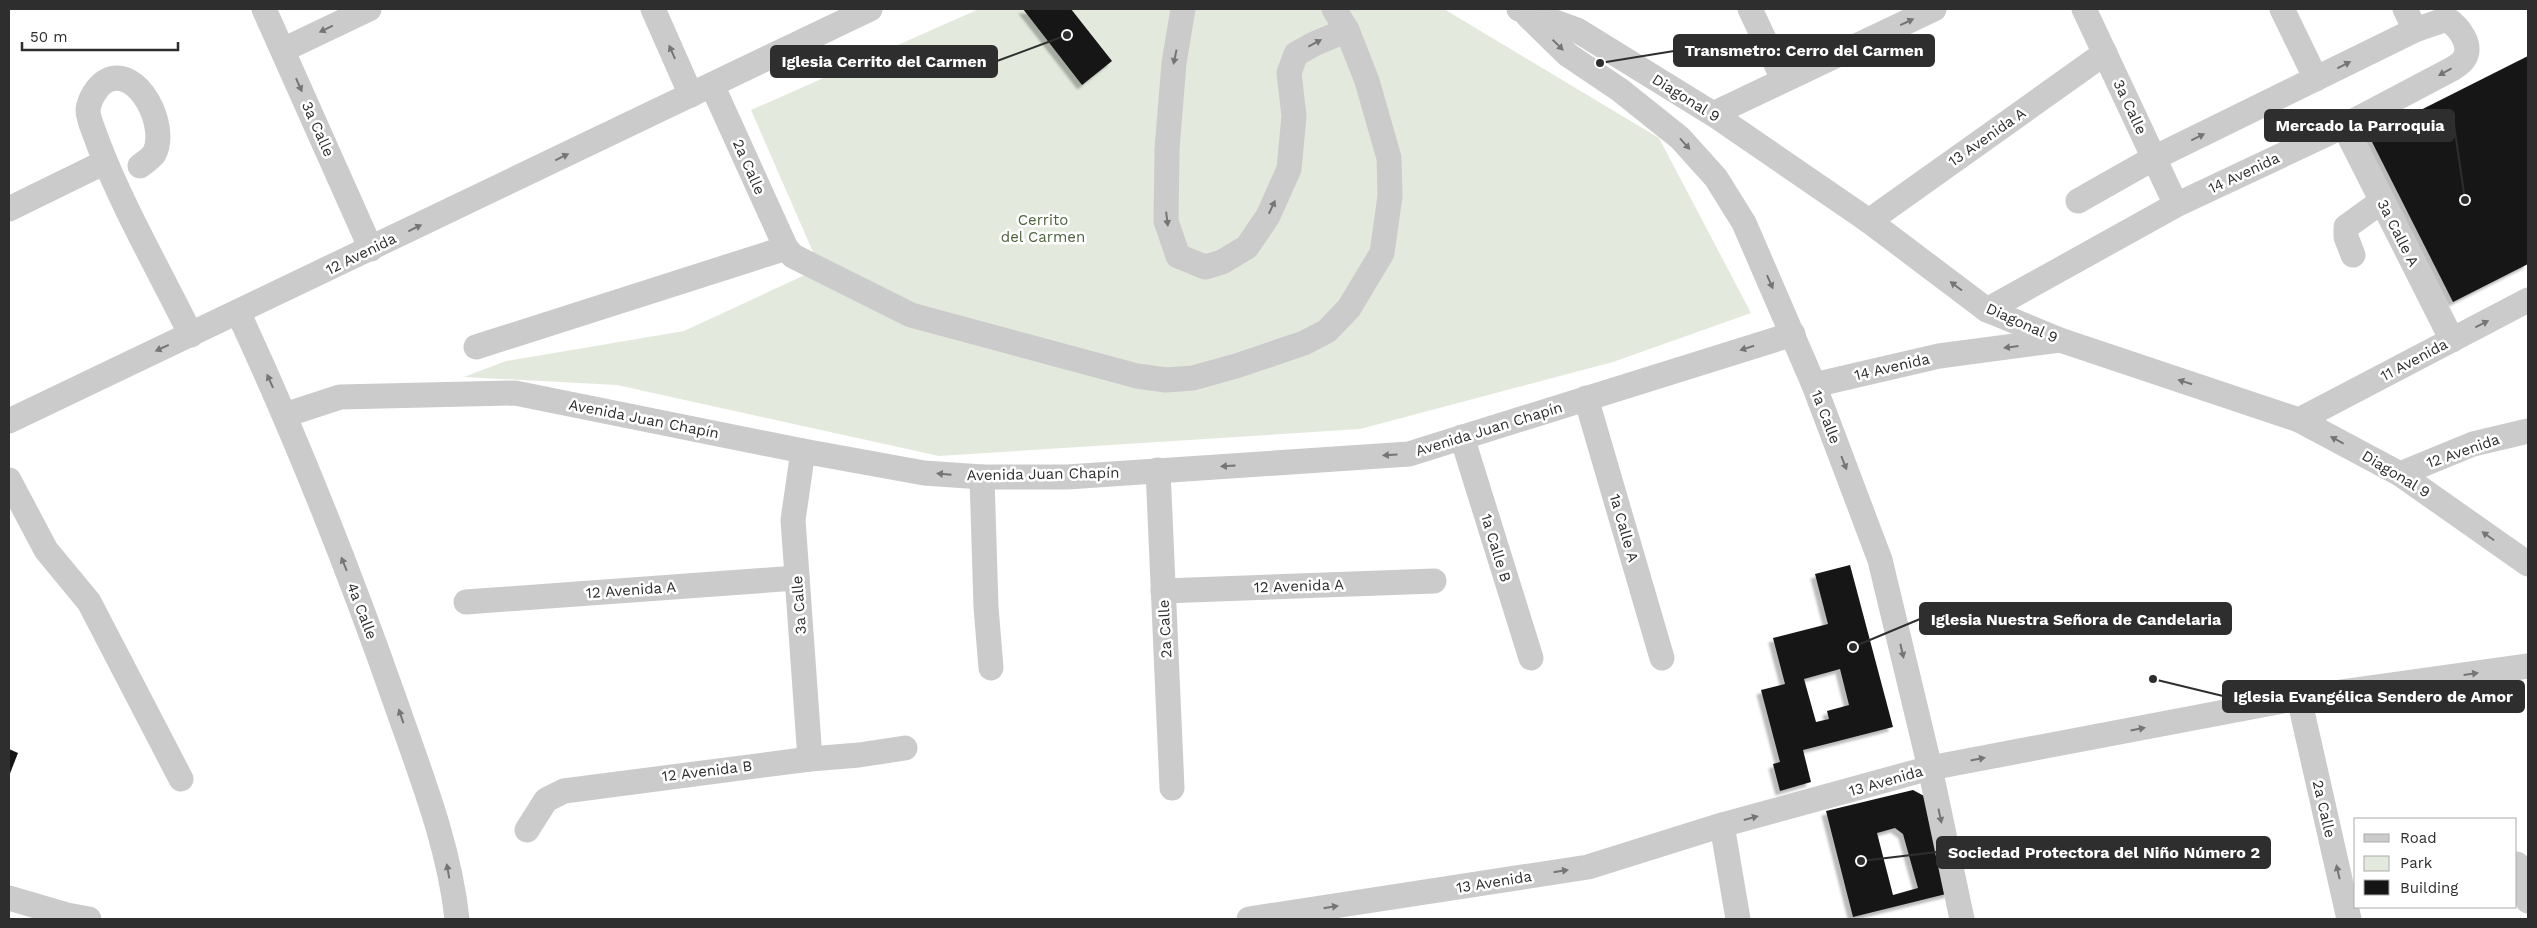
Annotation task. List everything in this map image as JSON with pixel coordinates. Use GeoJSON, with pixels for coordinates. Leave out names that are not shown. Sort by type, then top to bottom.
{"type":"FeatureCollection","features":[{"type":"Feature","properties":{"kind":"street","name":"3a Calle"},"geometry":{"type":"LineString","coordinates":[[264,9],[371,249]]}},
{"type":"Feature","properties":{"kind":"street"},"geometry":{"type":"LineString","coordinates":[[283,50],[369,9]]}},
{"type":"Feature","properties":{"kind":"street","name":"2a Calle"},"geometry":{"type":"LineString","coordinates":[[653,9],[701,90],[786,248]]}},
{"type":"Feature","properties":{"kind":"street","name":"12 Avenida"},"geometry":{"type":"LineString","coordinates":[[9,421],[870,9]]}},
{"type":"Feature","properties":{"kind":"street"},"geometry":{"type":"LineString","coordinates":[[1183,9],[1174,63],[1166,149],[1166,221],[1178,256],[1204,267],[1222,262],[1247,247],[1268,216],[1289,169],[1294,116],[1289,73],[1296,54],[1347,30]]}},
{"type":"Feature","properties":{"kind":"street"},"geometry":{"type":"LineString","coordinates":[[476,347],[786,248],[792,256],[911,315],[1138,376],[1166,380],[1193,378],[1304,343],[1327,331],[1350,308],[1369,278],[1382,253],[1389,205],[1389,158],[1367,81],[1347,30],[1334,9]]}},
{"type":"Feature","properties":{"kind":"street"},"geometry":{"type":"LineString","coordinates":[[1750,9],[1783,79]]}},
{"type":"Feature","properties":{"kind":"street"},"geometry":{"type":"LineString","coordinates":[[1713,114],[1783,79],[1934,9]]}},
{"type":"Feature","properties":{"kind":"street","name":"3a Calle"},"geometry":{"type":"LineString","coordinates":[[2084,9],[2176,205]]}},
{"type":"Feature","properties":{"kind":"street"},"geometry":{"type":"LineString","coordinates":[[2282,9],[2316,79]]}},
{"type":"Feature","properties":{"kind":"street","name":"Diagonal 9"},"geometry":{"type":"LineString","coordinates":[[1521,10],[1577,30],[1713,114],[1869,221],[1987,310],[2060,340],[2299,420],[2400,474],[2528,564]]}},
{"type":"Feature","properties":{"kind":"street","name":"1a Calle"},"geometry":{"type":"LineString","coordinates":[[1521,10],[1568,55],[1620,90],[1680,138],[1716,178],[1744,223],[1814,385],[1880,560],[1930,768],[1962,919]]}},
{"type":"Feature","properties":{"kind":"street","name":"14 Avenida"},"geometry":{"type":"LineString","coordinates":[[1987,310],[2176,205],[2344,126],[2452,69],[2464,60],[2468,47],[2452,23],[2447,19],[2410,19],[2316,79],[2154,158],[2078,201]]}},
{"type":"Feature","properties":{"kind":"street","name":"13 Avenida A"},"geometry":{"type":"LineString","coordinates":[[1869,221],[2105,53]]}},
{"type":"Feature","properties":{"kind":"street"},"geometry":{"type":"LineString","coordinates":[[140,166],[154,155],[159,140],[157,121],[150,103],[133,84],[122,80],[106,81],[96,91],[88,110],[105,162],[191,335]]}},
{"type":"Feature","properties":{"kind":"street","name":"3a Calle A"},"geometry":{"type":"LineString","coordinates":[[2344,126],[2452,340]]}},
{"type":"Feature","properties":{"kind":"street"},"geometry":{"type":"LineString","coordinates":[[9,209],[105,162]]}},
{"type":"Feature","properties":{"kind":"street"},"geometry":{"type":"LineString","coordinates":[[2353,255],[2346,237],[2346,227],[2382,201]]}},
{"type":"Feature","properties":{"kind":"street","name":"11 Avenida"},"geometry":{"type":"LineString","coordinates":[[2299,420],[2528,300]]}},
{"type":"Feature","properties":{"kind":"street","name":"4a Calle"},"geometry":{"type":"LineString","coordinates":[[238,312],[285,415],[366,618],[423,779],[443,843],[457,919]]}},
{"type":"Feature","properties":{"kind":"street","name":"Avenida Juan Chapín"},"geometry":{"type":"LineString","coordinates":[[285,415],[340,397],[514,393],[803,451],[924,473],[982,477],[1067,477],[1409,454],[1793,334]]}},
{"type":"Feature","properties":{"kind":"street","name":"14 Avenida"},"geometry":{"type":"LineString","coordinates":[[1814,385],[1939,356],[2060,340]]}},
{"type":"Feature","properties":{"kind":"street","name":"1a Calle A"},"geometry":{"type":"LineString","coordinates":[[1586,398],[1662,658]]}},
{"type":"Feature","properties":{"kind":"street","name":"12 Avenida"},"geometry":{"type":"LineString","coordinates":[[2400,474],[2473,444],[2528,431]]}},
{"type":"Feature","properties":{"kind":"street","name":"1a Calle B"},"geometry":{"type":"LineString","coordinates":[[1462,438],[1531,658]]}},
{"type":"Feature","properties":{"kind":"street","name":"3a Calle"},"geometry":{"type":"LineString","coordinates":[[803,451],[793,520],[810,759]]}},
{"type":"Feature","properties":{"kind":"street","name":"2a Calle"},"geometry":{"type":"LineString","coordinates":[[1158,470],[1172,788]]}},
{"type":"Feature","properties":{"kind":"street"},"geometry":{"type":"LineString","coordinates":[[982,477],[986,607],[991,668]]}},
{"type":"Feature","properties":{"kind":"street"},"geometry":{"type":"LineString","coordinates":[[9,480],[46,550],[89,602],[181,779]]}},
{"type":"Feature","properties":{"kind":"street","name":"12 Avenida A"},"geometry":{"type":"LineString","coordinates":[[466,602],[797,578]]}},
{"type":"Feature","properties":{"kind":"street","name":"12 Avenida A"},"geometry":{"type":"LineString","coordinates":[[1163,591],[1434,581]]}},
{"type":"Feature","properties":{"kind":"street","name":"13 Avenida"},"geometry":{"type":"LineString","coordinates":[[1249,919],[1588,867],[1722,825],[1930,768],[2299,698],[2528,666]]}},
{"type":"Feature","properties":{"kind":"street","name":"2a Calle"},"geometry":{"type":"LineString","coordinates":[[2299,698],[2349,919]]}},
{"type":"Feature","properties":{"kind":"street","name":"12 Avenida B"},"geometry":{"type":"LineString","coordinates":[[527,830],[546,800],[564,790],[905,748]]}},
{"type":"Feature","properties":{"kind":"street"},"geometry":{"type":"LineString","coordinates":[[1722,825],[1738,919]]}},
{"type":"Feature","properties":{"kind":"street"},"geometry":{"type":"LineString","coordinates":[[2517,864],[2528,901]]}},
{"type":"Feature","properties":{"kind":"street"},"geometry":{"type":"LineString","coordinates":[[9,898],[78,917]]}},
{"type":"Feature","properties":{"kind":"street"},"geometry":{"type":"LineString","coordinates":[[37,919],[78,917]]}},
{"type":"Feature","properties":{"kind":"green space","name":"Cerrito del Carmen"},"geometry":{"type":"Polygon","coordinates":[[[979,9],[1444,9],[1659,138],[1751,313],[1613,362],[1360,429],[939,456],[617,385],[464,377],[506,361],[684,331],[820,268],[751,110],[979,9]]]}},
{"type":"Feature","properties":{"kind":"building"},"geometry":{"type":"Polygon","coordinates":[[[1023,9],[1071,9],[1112,61],[1082,85],[1023,9]]]}},
{"type":"Feature","properties":{"kind":"building"},"geometry":{"type":"Polygon","coordinates":[[[2528,56],[2528,264],[2453,302],[2369,136],[2528,56]]]}},
{"type":"Feature","properties":{"kind":"building"},"geometry":{"type":"Polygon","coordinates":[[[1850,565],[1893,727],[1803,750],[1811,782],[1780,791],[1773,764],[1780,762],[1761,690],[1785,684],[1773,638],[1828,624],[1815,574],[1850,565]],[[1840,669],[1804,679],[1816,722],[1829,719],[1827,711],[1849,705],[1840,669]]]}},
{"type":"Feature","properties":{"kind":"building"},"geometry":{"type":"Polygon","coordinates":[[[9,749],[18,753],[9,776],[9,749]]]}},
{"type":"Feature","properties":{"kind":"building"},"geometry":{"type":"Polygon","coordinates":[[[1913,790],[1926,797],[1950,893],[1853,917],[1826,811],[1913,790]],[[1895,828],[1877,833],[1893,895],[1918,888],[1903,834],[1895,828]]]}},
{"type":"Feature","properties":{"kind":"place","name":"Iglesia Cerrito del Carmen"},"geometry":{"type":"Point","coordinates":[1067,35]}},
{"type":"Feature","properties":{"kind":"place","name":"Transmetro: Cerro del Carmen"},"geometry":{"type":"Point","coordinates":[1600,63]}},
{"type":"Feature","properties":{"kind":"place","name":"Mercado la Parroquia"},"geometry":{"type":"Point","coordinates":[2465,200]}},
{"type":"Feature","properties":{"kind":"place","name":"Iglesia Nuestra Señora de Candelaria"},"geometry":{"type":"Point","coordinates":[1853,647]}},
{"type":"Feature","properties":{"kind":"place","name":"Iglesia Evangélica Sendero de Amor"},"geometry":{"type":"Point","coordinates":[2153,679]}},
{"type":"Feature","properties":{"kind":"place","name":"Sociedad Protectora del Niño Número 2"},"geometry":{"type":"Point","coordinates":[1861,861]}}]}
